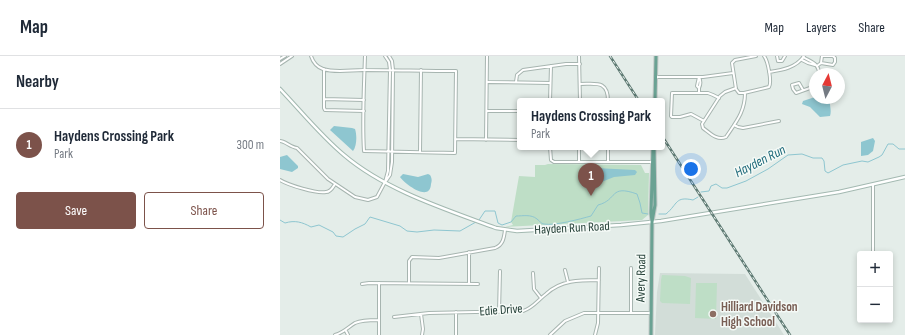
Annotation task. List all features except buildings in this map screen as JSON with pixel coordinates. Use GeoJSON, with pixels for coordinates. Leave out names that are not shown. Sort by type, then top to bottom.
{"type":"FeatureCollection","features":[{"type":"Feature","properties":{"kind":"main road"},"geometry":{"type":"LineString","coordinates":[[654,98],[656,56]]}},
{"type":"Feature","properties":{"kind":"main road","name":"Hayden Run Road"},"geometry":{"type":"LineString","coordinates":[[280,89],[330,143],[344,156],[361,168],[385,182],[423,200],[496,228],[505,230],[517,231],[652,222],[818,196],[905,177]]}},
{"type":"Feature","properties":{"kind":"main road","name":"Avery Road"},"geometry":{"type":"LineString","coordinates":[[651,335],[651,213],[654,150]]}},
{"type":"Feature","properties":{"kind":"main road","name":"Avery Road"},"geometry":{"type":"LineString","coordinates":[[652,222],[655,205],[654,150]]}},
{"type":"Feature","properties":{"kind":"street"},"geometry":{"type":"LineString","coordinates":[[280,59],[285,56]]}},
{"type":"Feature","properties":{"kind":"street"},"geometry":{"type":"LineString","coordinates":[[280,64],[292,56]]}},
{"type":"Feature","properties":{"kind":"street"},"geometry":{"type":"LineString","coordinates":[[311,56],[314,63],[318,67],[324,69],[364,70],[421,70],[456,71],[455,152],[364,151],[364,70],[365,56]]}},
{"type":"Feature","properties":{"kind":"street"},"geometry":{"type":"LineString","coordinates":[[385,56],[392,70],[388,171],[385,182]]}},
{"type":"Feature","properties":{"kind":"street"},"geometry":{"type":"LineString","coordinates":[[280,141],[283,141],[291,147],[298,148],[328,179],[355,197],[368,200],[377,197],[391,172],[392,61],[389,56]]}},
{"type":"Feature","properties":{"kind":"street"},"geometry":{"type":"LineString","coordinates":[[486,140],[487,56]]}},
{"type":"Feature","properties":{"kind":"street"},"geometry":{"type":"LineString","coordinates":[[579,56],[580,98]]}},
{"type":"Feature","properties":{"kind":"street"},"geometry":{"type":"LineString","coordinates":[[756,56],[734,61],[732,65],[736,88],[739,93],[769,88],[770,82],[767,59],[764,56]]}},
{"type":"Feature","properties":{"kind":"street"},"geometry":{"type":"LineString","coordinates":[[777,56],[778,61],[782,61],[785,56]]}},
{"type":"Feature","properties":{"kind":"street"},"geometry":{"type":"LineString","coordinates":[[768,72],[794,66],[803,56],[813,62],[817,68]]}},
{"type":"Feature","properties":{"kind":"street"},"geometry":{"type":"LineString","coordinates":[[801,60],[816,65],[821,63],[834,64],[834,57],[822,56],[821,63]]}},
{"type":"Feature","properties":{"kind":"street"},"geometry":{"type":"LineString","coordinates":[[516,82],[517,75],[520,71],[566,64],[580,64]]}},
{"type":"Feature","properties":{"kind":"street"},"geometry":{"type":"LineString","coordinates":[[550,98],[551,66]]}},
{"type":"Feature","properties":{"kind":"street"},"geometry":{"type":"LineString","coordinates":[[324,69],[325,110],[364,112]]}},
{"type":"Feature","properties":{"kind":"street"},"geometry":{"type":"LineString","coordinates":[[420,152],[421,70]]}},
{"type":"Feature","properties":{"kind":"street"},"geometry":{"type":"LineString","coordinates":[[655,77],[699,77],[733,73]]}},
{"type":"Feature","properties":{"kind":"street"},"geometry":{"type":"LineString","coordinates":[[699,77],[701,80],[699,93]]}},
{"type":"Feature","properties":{"kind":"street"},"geometry":{"type":"LineString","coordinates":[[487,82],[550,83]]}},
{"type":"Feature","properties":{"kind":"street"},"geometry":{"type":"LineString","coordinates":[[803,90],[799,83],[792,85],[795,93],[809,88]]}},
{"type":"Feature","properties":{"kind":"street"},"geometry":{"type":"LineString","coordinates":[[580,84],[599,84],[604,86],[608,90],[608,98]]}},
{"type":"Feature","properties":{"kind":"street"},"geometry":{"type":"LineString","coordinates":[[736,88],[725,92],[719,98],[704,121],[702,127],[718,139],[723,139],[726,137],[742,112],[745,93]]}},
{"type":"Feature","properties":{"kind":"street"},"geometry":{"type":"LineString","coordinates":[[704,121],[691,114],[680,117],[672,117],[672,94],[711,94],[719,98]]}},
{"type":"Feature","properties":{"kind":"street"},"geometry":{"type":"LineString","coordinates":[[324,99],[364,100]]}},
{"type":"Feature","properties":{"kind":"street"},"geometry":{"type":"LineString","coordinates":[[487,111],[517,111]]}},
{"type":"Feature","properties":{"kind":"street"},"geometry":{"type":"LineString","coordinates":[[734,125],[743,128],[779,121]]}},
{"type":"Feature","properties":{"kind":"street"},"geometry":{"type":"LineString","coordinates":[[455,139],[517,140]]}},
{"type":"Feature","properties":{"kind":"street"},"geometry":{"type":"LineString","coordinates":[[550,150],[551,160],[554,162],[652,162]]}},
{"type":"Feature","properties":{"kind":"street"},"geometry":{"type":"LineString","coordinates":[[579,150],[579,162]]}},
{"type":"Feature","properties":{"kind":"street"},"geometry":{"type":"LineString","coordinates":[[608,150],[608,162]]}},
{"type":"Feature","properties":{"kind":"street"},"geometry":{"type":"LineString","coordinates":[[280,180],[291,185],[324,192],[329,191],[335,184]]}},
{"type":"Feature","properties":{"kind":"street"},"geometry":{"type":"LineString","coordinates":[[872,251],[873,185]]}},
{"type":"Feature","properties":{"kind":"street"},"geometry":{"type":"LineString","coordinates":[[409,283],[409,261],[412,257],[439,258],[499,246],[503,242],[505,230]]}},
{"type":"Feature","properties":{"kind":"street"},"geometry":{"type":"LineString","coordinates":[[469,252],[469,284]]}},
{"type":"Feature","properties":{"kind":"street"},"geometry":{"type":"LineString","coordinates":[[595,335],[598,328],[599,312],[599,268]]}},
{"type":"Feature","properties":{"kind":"street"},"geometry":{"type":"LineString","coordinates":[[631,268],[631,313]]}},
{"type":"Feature","properties":{"kind":"street"},"geometry":{"type":"LineString","coordinates":[[565,270],[568,282]]}},
{"type":"Feature","properties":{"kind":"street"},"geometry":{"type":"LineString","coordinates":[[500,271],[500,312]]}},
{"type":"Feature","properties":{"kind":"street"},"geometry":{"type":"LineString","coordinates":[[533,273],[534,289],[541,298]]}},
{"type":"Feature","properties":{"kind":"street","name":"Edie Drive"},"geometry":{"type":"LineString","coordinates":[[394,317],[429,312],[519,312],[528,310],[553,288],[568,282],[599,280]]}},
{"type":"Feature","properties":{"kind":"street"},"geometry":{"type":"LineString","coordinates":[[379,283],[379,335]]}},
{"type":"Feature","properties":{"kind":"street"},"geometry":{"type":"LineString","coordinates":[[362,284],[478,284]]}},
{"type":"Feature","properties":{"kind":"street"},"geometry":{"type":"LineString","coordinates":[[456,312],[456,335]]}},
{"type":"Feature","properties":{"kind":"street"},"geometry":{"type":"LineString","coordinates":[[550,335],[565,321],[584,313],[651,313]]}},
{"type":"Feature","properties":{"kind":"street"},"geometry":{"type":"LineString","coordinates":[[421,314],[423,329],[422,335]]}},
{"type":"Feature","properties":{"kind":"street"},"geometry":{"type":"LineString","coordinates":[[335,335],[346,331],[361,321],[379,320]]}},
{"type":"Feature","properties":{"kind":"street"},"geometry":{"type":"LineString","coordinates":[[346,331],[348,335]]}},
{"type":"Feature","properties":{"kind":"shaded area","name":"Hilliard Davidson High School"},"geometry":{"type":"Polygon","coordinates":[[[660,273],[745,274],[784,335],[655,335],[657,292],[660,273]]]}},
{"type":"Feature","properties":{"kind":"green space"},"geometry":{"type":"Polygon","coordinates":[[[535,165],[641,165],[645,173],[649,173],[648,215],[642,220],[505,227],[513,225],[511,222],[519,176],[535,177],[535,165]]]}},
{"type":"Feature","properties":{"kind":"green space"},"geometry":{"type":"Polygon","coordinates":[[[662,275],[685,276],[691,278],[690,304],[662,303],[660,301],[662,275]]]}},
{"type":"Feature","properties":{"kind":"green space"},"geometry":{"type":"Polygon","coordinates":[[[696,283],[717,283],[716,319],[695,318],[696,283]]]}},
{"type":"Feature","properties":{"kind":"water"},"geometry":{"type":"Polygon","coordinates":[[[809,99],[809,104],[830,104],[830,116],[820,117],[810,107],[802,104],[803,101],[809,99]]]}},
{"type":"Feature","properties":{"kind":"water"},"geometry":{"type":"Polygon","coordinates":[[[334,126],[355,129],[356,140],[353,151],[330,130],[334,126]]]}},
{"type":"Feature","properties":{"kind":"water"},"geometry":{"type":"Polygon","coordinates":[[[873,138],[875,141],[873,151],[868,155],[861,156],[861,142],[873,138]]]}},
{"type":"Feature","properties":{"kind":"water"},"geometry":{"type":"Polygon","coordinates":[[[287,155],[298,166],[298,168],[292,172],[280,169],[280,157],[287,155]]]}},
{"type":"Feature","properties":{"kind":"water"},"geometry":{"type":"Polygon","coordinates":[[[595,168],[635,170],[637,172],[635,175],[614,177],[598,183],[594,181],[590,173],[591,170],[595,168]]]}},
{"type":"Feature","properties":{"kind":"water"},"geometry":{"type":"Polygon","coordinates":[[[403,174],[418,177],[428,174],[430,175],[432,181],[430,189],[426,192],[417,190],[407,184],[400,177],[403,174]]]}},
{"type":"Feature","properties":{"kind":"waterway","name":"Hayden Run"},"geometry":{"type":"LineString","coordinates":[[701,192],[709,191],[711,186],[716,184],[722,188],[727,188],[746,181],[768,169],[788,155],[802,154],[813,158],[822,158],[824,161],[825,171],[828,173],[843,165],[862,161],[868,162],[879,157],[882,155],[888,144],[893,144],[899,149],[905,149]]}},
{"type":"Feature","properties":{"kind":"waterway","name":"Hayden Run"},"geometry":{"type":"LineString","coordinates":[[479,220],[485,211],[495,211],[498,223],[502,225],[511,222],[516,216],[532,216],[542,224],[568,222],[591,216],[598,205],[609,200],[614,194],[622,191],[637,194],[642,213],[648,214]]}},
{"type":"Feature","properties":{"kind":"waterway","name":"Hayden Run"},"geometry":{"type":"LineString","coordinates":[[659,214],[666,214],[680,200],[693,200],[698,197]]}},
{"type":"Feature","properties":{"kind":"waterway","name":"Hayden Run"},"geometry":{"type":"LineString","coordinates":[[280,220],[285,223],[298,222],[311,227],[319,225],[333,232],[336,236],[343,237],[365,224],[370,217],[400,226],[407,231],[417,232],[434,230],[460,231],[476,222]]}},
{"type":"Feature","properties":{"kind":"railway"},"geometry":{"type":"LineString","coordinates":[[610,56],[637,98]]}},
{"type":"Feature","properties":{"kind":"railway"},"geometry":{"type":"LineString","coordinates":[[665,141],[790,335]]}},
{"type":"Feature","properties":{"kind":"place","name":"Haydens Crossing Park"},"geometry":{"type":"Point","coordinates":[591,196]}},
{"type":"Feature","properties":{"kind":"place","name":"Hilliard Davidson High School"},"geometry":{"type":"Point","coordinates":[713,314]}}]}
